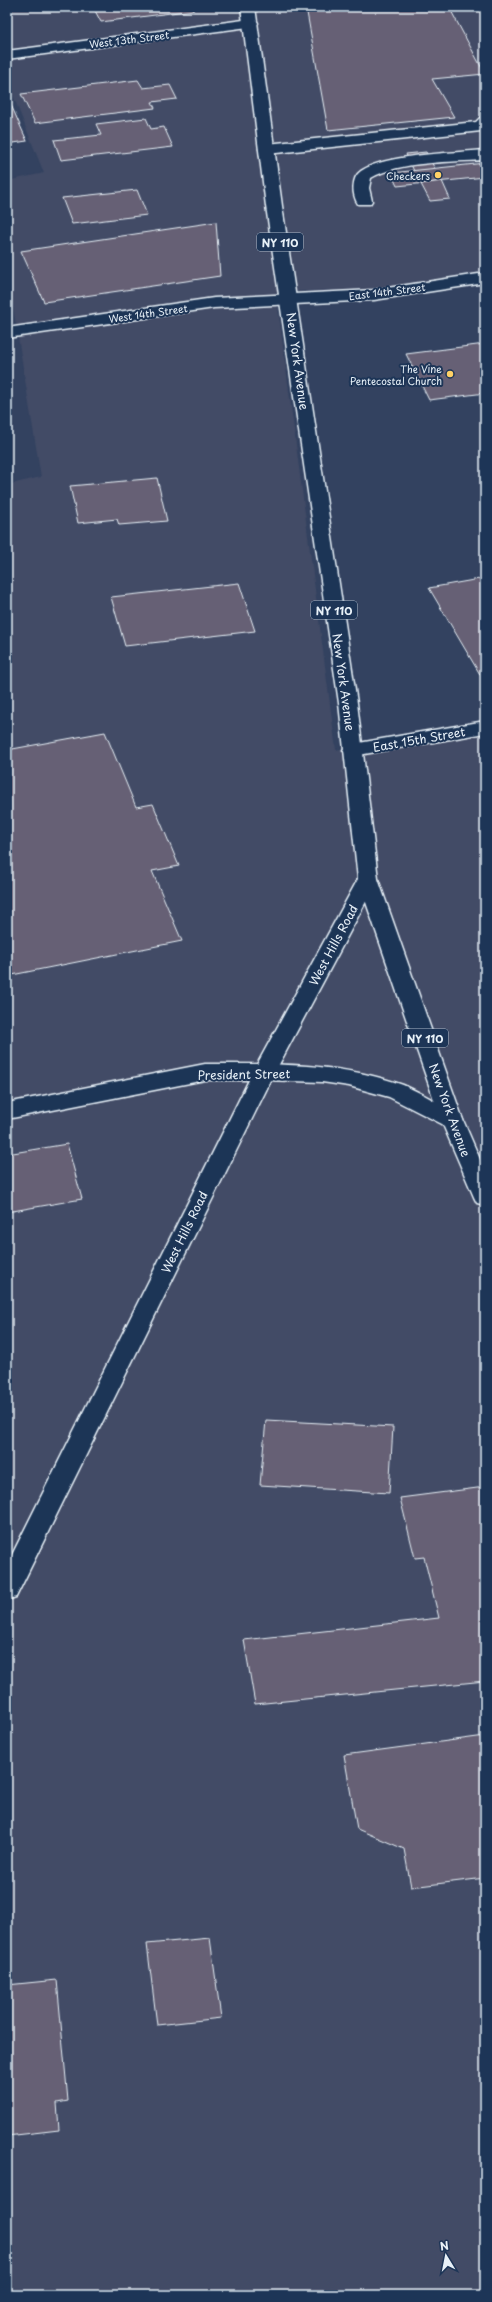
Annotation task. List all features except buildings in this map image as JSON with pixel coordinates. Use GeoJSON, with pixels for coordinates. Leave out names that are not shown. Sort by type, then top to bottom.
{"type":"FeatureCollection","features":[{"type":"Feature","properties":{"kind":"street","name":"New York Avenue"},"geometry":{"type":"LineString","coordinates":[[248,7],[353,750],[368,878],[452,1120],[485,1197]]}},
{"type":"Feature","properties":{"kind":"street","name":"West 13th Street"},"geometry":{"type":"LineString","coordinates":[[7,54],[251,24]]}},
{"type":"Feature","properties":{"kind":"street"},"geometry":{"type":"LineString","coordinates":[[267,149],[481,126],[485,121]]}},
{"type":"Feature","properties":{"kind":"street"},"geometry":{"type":"LineString","coordinates":[[364,201],[361,187],[364,176],[370,170],[398,164],[485,155]]}},
{"type":"Feature","properties":{"kind":"street","name":"East 14th Street"},"geometry":{"type":"LineString","coordinates":[[289,299],[374,295],[485,278]]}},
{"type":"Feature","properties":{"kind":"street","name":"West 14th Street"},"geometry":{"type":"LineString","coordinates":[[7,334],[214,303],[289,299]]}},
{"type":"Feature","properties":{"kind":"street","name":"East 15th Street"},"geometry":{"type":"LineString","coordinates":[[353,750],[485,727]]}},
{"type":"Feature","properties":{"kind":"street","name":"West Hills Road"},"geometry":{"type":"LineString","coordinates":[[7,1590],[264,1072],[368,878]]}},
{"type":"Feature","properties":{"kind":"street","name":"President Street"},"geometry":{"type":"LineString","coordinates":[[7,1112],[205,1072],[264,1072],[322,1074],[349,1078],[396,1090],[452,1120]]}},
{"type":"Feature","properties":{"kind":"shaded area"},"geometry":{"type":"Polygon","coordinates":[[[7,7],[485,7],[485,271],[375,289],[276,292],[336,750],[485,720],[485,2295],[7,2295],[7,485],[41,477],[8,276],[12,180],[44,173],[8,83],[7,7]]]}},
{"type":"Feature","properties":{"kind":"place","name":"Checkers"},"geometry":{"type":"Point","coordinates":[438,175]}},
{"type":"Feature","properties":{"kind":"place","name":"The Vine Pentecostal Church"},"geometry":{"type":"Point","coordinates":[450,374]}}]}
